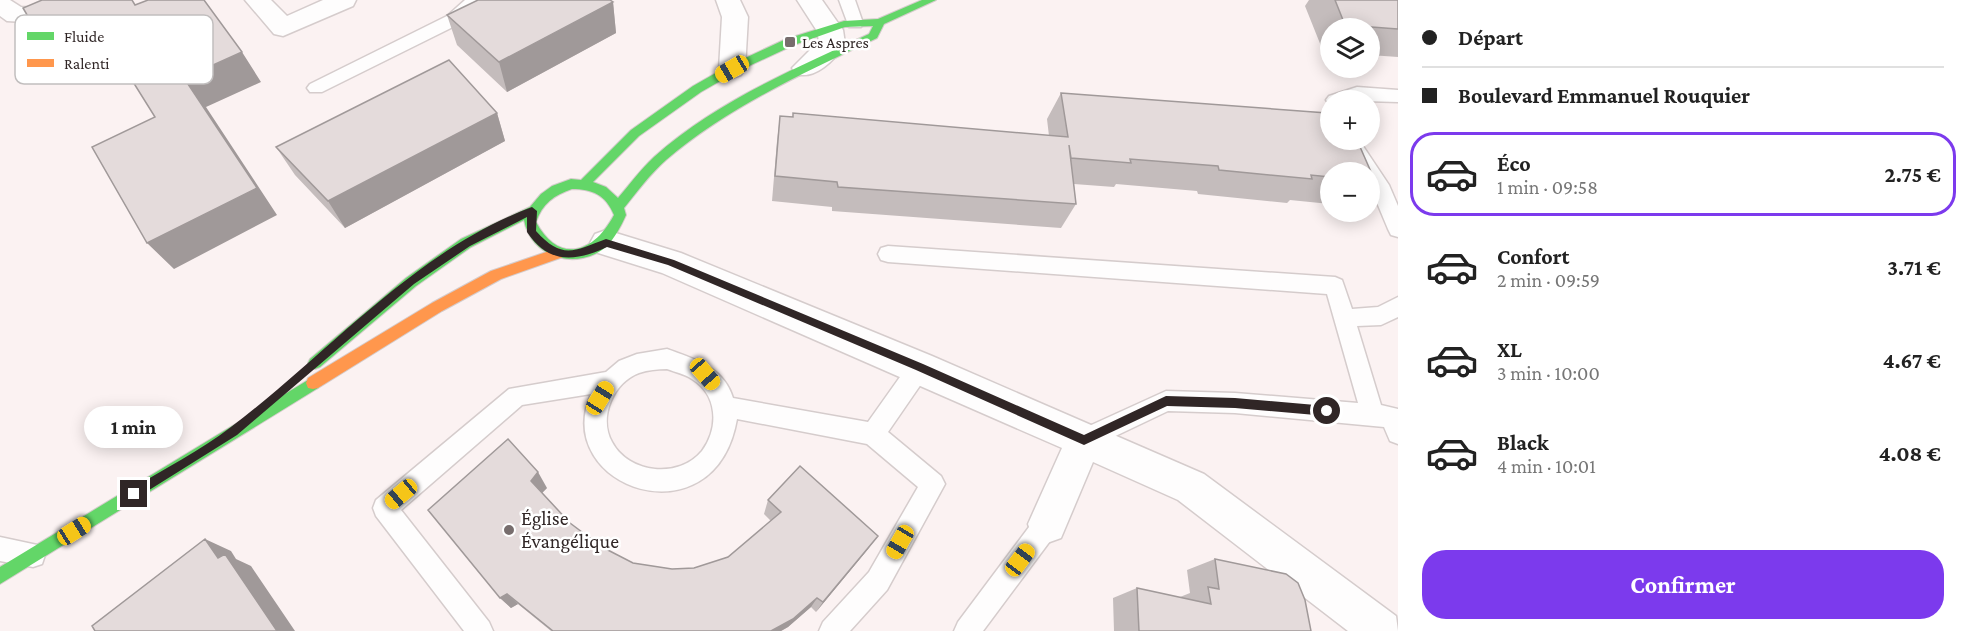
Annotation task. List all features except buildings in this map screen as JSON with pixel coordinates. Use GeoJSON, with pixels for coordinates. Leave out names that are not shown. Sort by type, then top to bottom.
{"type":"FeatureCollection","features":[{"type":"Feature","properties":{"kind":"main road"},"geometry":{"type":"LineString","coordinates":[[584,184],[635,133],[697,88],[732,69],[790,42],[844,24],[880,22],[931,0]]}},
{"type":"Feature","properties":{"kind":"main road"},"geometry":{"type":"LineString","coordinates":[[618,206],[666,153],[721,114],[805,68],[873,36],[880,22]]}},
{"type":"Feature","properties":{"kind":"main road"},"geometry":{"type":"LineString","coordinates":[[0,576],[454,298],[496,275],[558,253],[584,254],[606,243],[618,225],[618,206],[605,191],[584,184],[558,187],[538,201],[532,211],[532,232],[538,241],[558,253]]}},
{"type":"Feature","properties":{"kind":"main road"},"geometry":{"type":"LineString","coordinates":[[234,432],[411,282],[466,243],[532,211]]}},
{"type":"Feature","properties":{"kind":"street"},"geometry":{"type":"LineString","coordinates":[[61,15],[106,0]]}},
{"type":"Feature","properties":{"kind":"street"},"geometry":{"type":"LineString","coordinates":[[258,0],[283,28],[344,0]]}},
{"type":"Feature","properties":{"kind":"street"},"geometry":{"type":"LineString","coordinates":[[728,0],[735,17],[732,69]]}},
{"type":"Feature","properties":{"kind":"street"},"geometry":{"type":"LineString","coordinates":[[805,68],[832,44],[830,30],[809,0]]}},
{"type":"Feature","properties":{"kind":"street"},"geometry":{"type":"LineString","coordinates":[[0,4],[16,15]]}},
{"type":"Feature","properties":{"kind":"street"},"geometry":{"type":"LineString","coordinates":[[606,243],[670,262],[920,367],[1191,487],[1381,631]]}},
{"type":"Feature","properties":{"kind":"street"},"geometry":{"type":"LineString","coordinates":[[1047,524],[1084,440]]}},
{"type":"Feature","properties":{"kind":"lane"},"geometry":{"type":"LineString","coordinates":[[316,88],[453,20],[475,0]]}},
{"type":"Feature","properties":{"kind":"lane"},"geometry":{"type":"LineString","coordinates":[[847,0],[855,24]]}},
{"type":"Feature","properties":{"kind":"lane"},"geometry":{"type":"LineString","coordinates":[[1380,95],[1398,96]]}},
{"type":"Feature","properties":{"kind":"lane"},"geometry":{"type":"LineString","coordinates":[[1356,150],[1382,190],[1398,229]]}},
{"type":"Feature","properties":{"kind":"lane"},"geometry":{"type":"LineString","coordinates":[[888,254],[1335,286],[1373,415]]}},
{"type":"Feature","properties":{"kind":"lane"},"geometry":{"type":"LineString","coordinates":[[1344,318],[1381,316],[1398,306]]}},
{"type":"Feature","properties":{"kind":"lane"},"geometry":{"type":"LineString","coordinates":[[667,359],[688,363],[705,374],[719,389],[726,407],[726,428],[720,447],[706,464],[688,476],[666,481],[643,479],[623,470],[607,457],[597,438],[595,418],[600,398],[611,381],[628,368],[647,361],[667,359]]}},
{"type":"Feature","properties":{"kind":"lane"},"geometry":{"type":"LineString","coordinates":[[873,434],[920,367]]}},
{"type":"Feature","properties":{"kind":"lane"},"geometry":{"type":"LineString","coordinates":[[480,631],[385,508],[517,396],[611,381]]}},
{"type":"Feature","properties":{"kind":"lane"},"geometry":{"type":"LineString","coordinates":[[1084,440],[1166,401],[1235,403],[1391,417],[1398,433]]}},
{"type":"Feature","properties":{"kind":"lane"},"geometry":{"type":"LineString","coordinates":[[726,407],[873,434],[933,484],[878,581],[832,631]]}},
{"type":"Feature","properties":{"kind":"lane"},"geometry":{"type":"LineString","coordinates":[[967,631],[1047,524]]}},
{"type":"Feature","properties":{"kind":"lane"},"geometry":{"type":"LineString","coordinates":[[0,549],[34,555]]}},
{"type":"Feature","properties":{"kind":"traffic: fast"},"geometry":{"type":"LineString","coordinates":[[584,184],[635,133],[697,89],[732,69],[790,42],[844,24],[880,22],[931,0]]}},
{"type":"Feature","properties":{"kind":"traffic: fast"},"geometry":{"type":"LineString","coordinates":[[618,206],[654,164],[692,134],[741,102],[873,36],[880,22]]}},
{"type":"Feature","properties":{"kind":"traffic: fast"},"geometry":{"type":"LineString","coordinates":[[571,184],[588,185],[602,191],[613,200],[620,215],[612,231],[601,243],[589,251],[576,255],[562,254],[550,249],[539,238],[530,222],[536,208],[545,197],[571,184]]}},
{"type":"Feature","properties":{"kind":"traffic: fast"},"geometry":{"type":"LineString","coordinates":[[315,363],[411,282],[466,243],[532,211]]}},
{"type":"Feature","properties":{"kind":"traffic: fast"},"geometry":{"type":"LineString","coordinates":[[0,576],[313,383]]}},
{"type":"Feature","properties":{"kind":"traffic: slow"},"geometry":{"type":"LineString","coordinates":[[313,383],[437,307],[496,275],[558,253]]}},
{"type":"Feature","properties":{"kind":"place","name":"Les Aspres"},"geometry":{"type":"Point","coordinates":[790,42]}},
{"type":"Feature","properties":{"kind":"place","name":"Église Évangélique"},"geometry":{"type":"Point","coordinates":[509,530]}},
{"type":"Feature","properties":{"kind":"route"},"geometry":{"type":"LineString","coordinates":[[134,494],[234,432],[411,282],[466,243],[532,211],[530,222],[532,232],[546,249],[571,255],[584,254],[606,243],[670,262],[920,367],[1084,440],[1166,401],[1235,403],[1327,411]]}}]}
